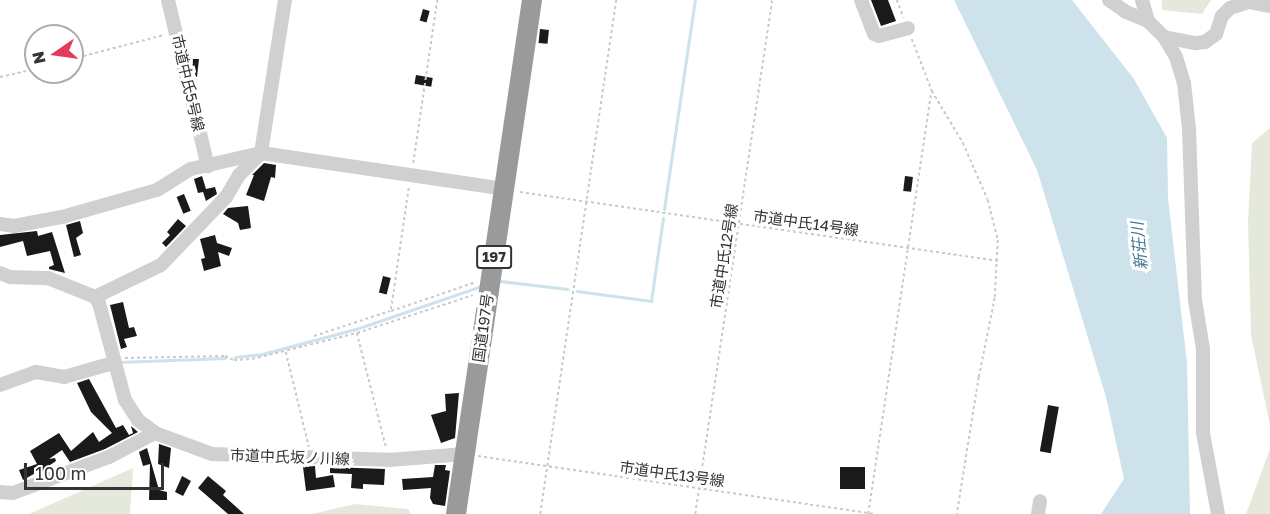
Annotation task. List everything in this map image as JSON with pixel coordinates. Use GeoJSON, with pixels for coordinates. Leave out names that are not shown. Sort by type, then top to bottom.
{"type":"FeatureCollection","features":[{"type":"Feature","properties":{"kind":"highway","name":"国道197号"},"geometry":{"type":"LineString","coordinates":[[456,514],[532,0]]}},
{"type":"Feature","properties":{"kind":"street","name":"市道中氏5号線"},"geometry":{"type":"LineString","coordinates":[[168,0],[208,166]]}},
{"type":"Feature","properties":{"kind":"street"},"geometry":{"type":"LineString","coordinates":[[0,273],[10,277],[24,275],[48,278],[95,297],[161,265],[226,197],[239,176],[261,153],[285,0]]}},
{"type":"Feature","properties":{"kind":"street"},"geometry":{"type":"LineString","coordinates":[[861,0],[874,34],[879,36],[908,28]]}},
{"type":"Feature","properties":{"kind":"street"},"geometry":{"type":"LineString","coordinates":[[1109,0],[1126,12],[1148,21],[1164,37],[1182,71],[1188,113],[1194,291],[1203,349],[1203,433],[1218,514]]}},
{"type":"Feature","properties":{"kind":"street"},"geometry":{"type":"LineString","coordinates":[[1142,0],[1148,21]]}},
{"type":"Feature","properties":{"kind":"street"},"geometry":{"type":"LineString","coordinates":[[1164,37],[1196,43],[1205,42],[1216,34],[1222,16],[1230,8],[1249,2],[1270,6]]}},
{"type":"Feature","properties":{"kind":"street"},"geometry":{"type":"LineString","coordinates":[[0,224],[14,226],[62,217],[157,190],[190,170],[261,153],[504,189]]}},
{"type":"Feature","properties":{"kind":"street","name":"市道中氏坂ノ川線"},"geometry":{"type":"LineString","coordinates":[[95,297],[99,303],[113,361],[130,409],[145,427],[154,433],[207,453],[312,459],[389,459],[465,454]]}},
{"type":"Feature","properties":{"kind":"street"},"geometry":{"type":"LineString","coordinates":[[0,385],[36,372],[64,376],[113,361]]}},
{"type":"Feature","properties":{"kind":"street"},"geometry":{"type":"LineString","coordinates":[[0,492],[13,493],[110,457],[136,445],[154,433]]}},
{"type":"Feature","properties":{"kind":"path"},"geometry":{"type":"LineString","coordinates":[[391,311],[438,0]]}},
{"type":"Feature","properties":{"kind":"path"},"geometry":{"type":"LineString","coordinates":[[540,514],[616,0]]}},
{"type":"Feature","properties":{"kind":"path","name":"市道中氏12号線"},"geometry":{"type":"LineString","coordinates":[[695,514],[772,0]]}},
{"type":"Feature","properties":{"kind":"path"},"geometry":{"type":"LineString","coordinates":[[897,0],[932,91],[963,143],[996,224],[999,261],[995,298],[957,514]]}},
{"type":"Feature","properties":{"kind":"path"},"geometry":{"type":"LineString","coordinates":[[84,56],[176,32]]}},
{"type":"Feature","properties":{"kind":"path"},"geometry":{"type":"LineString","coordinates":[[0,77],[24,72]]}},
{"type":"Feature","properties":{"kind":"path"},"geometry":{"type":"LineString","coordinates":[[868,513],[932,91]]}},
{"type":"Feature","properties":{"kind":"path","name":"市道中氏14号線"},"geometry":{"type":"LineString","coordinates":[[504,189],[999,261]]}},
{"type":"Feature","properties":{"kind":"path"},"geometry":{"type":"LineString","coordinates":[[314,336],[490,283]]}},
{"type":"Feature","properties":{"kind":"path"},"geometry":{"type":"LineString","coordinates":[[113,361],[225,356],[234,360],[286,352],[357,333],[490,283]]}},
{"type":"Feature","properties":{"kind":"path"},"geometry":{"type":"LineString","coordinates":[[357,333],[389,459]]}},
{"type":"Feature","properties":{"kind":"path"},"geometry":{"type":"LineString","coordinates":[[286,352],[312,459]]}},
{"type":"Feature","properties":{"kind":"path","name":"市道中氏13号線"},"geometry":{"type":"LineString","coordinates":[[465,454],[875,514]]}},
{"type":"Feature","properties":{"kind":"shaded area"},"geometry":{"type":"Polygon","coordinates":[[[1162,0],[1211,0],[1202,14],[1162,10],[1162,0]]]}},
{"type":"Feature","properties":{"kind":"shaded area"},"geometry":{"type":"Polygon","coordinates":[[[1270,128],[1270,425],[1251,335],[1248,221],[1252,143],[1270,128]]]}},
{"type":"Feature","properties":{"kind":"shaded area"},"geometry":{"type":"Polygon","coordinates":[[[1270,449],[1270,514],[1246,514],[1270,449]]]}},
{"type":"Feature","properties":{"kind":"shaded area"},"geometry":{"type":"Polygon","coordinates":[[[133,468],[130,514],[29,514],[133,468]]]}},
{"type":"Feature","properties":{"kind":"shaded area"},"geometry":{"type":"Polygon","coordinates":[[[355,504],[408,509],[411,514],[312,514],[355,504]]]}},
{"type":"Feature","properties":{"kind":"water","name":"新荘川"},"geometry":{"type":"Polygon","coordinates":[[[954,0],[1072,0],[1134,79],[1167,138],[1168,198],[1187,363],[1190,514],[1101,514],[1124,479],[1106,397],[1037,170],[954,0]]]}},
{"type":"Feature","properties":{"kind":"building"},"geometry":{"type":"Polygon","coordinates":[[[871,0],[888,0],[896,21],[881,26],[871,0]]]}},
{"type":"Feature","properties":{"kind":"building"},"geometry":{"type":"Polygon","coordinates":[[[423,9],[430,11],[426,22],[420,21],[423,9]]]}},
{"type":"Feature","properties":{"kind":"building"},"geometry":{"type":"Polygon","coordinates":[[[540,29],[549,30],[547,44],[539,43],[540,29]]]}},
{"type":"Feature","properties":{"kind":"building"},"geometry":{"type":"Polygon","coordinates":[[[191,59],[199,59],[197,77],[196,77],[191,59]]]}},
{"type":"Feature","properties":{"kind":"building"},"geometry":{"type":"Polygon","coordinates":[[[416,75],[433,78],[431,87],[414,84],[416,75]]]}},
{"type":"Feature","properties":{"kind":"building"},"geometry":{"type":"Polygon","coordinates":[[[264,163],[276,165],[275,178],[271,177],[264,201],[246,195],[254,175],[252,175],[264,163]]]}},
{"type":"Feature","properties":{"kind":"building"},"geometry":{"type":"Polygon","coordinates":[[[202,176],[206,189],[215,187],[217,194],[206,201],[203,192],[198,193],[194,179],[202,176]]]}},
{"type":"Feature","properties":{"kind":"building"},"geometry":{"type":"Polygon","coordinates":[[[905,176],[913,177],[911,192],[903,191],[905,176]]]}},
{"type":"Feature","properties":{"kind":"building"},"geometry":{"type":"Polygon","coordinates":[[[184,194],[191,211],[183,214],[177,197],[184,194]]]}},
{"type":"Feature","properties":{"kind":"building"},"geometry":{"type":"Polygon","coordinates":[[[248,206],[251,228],[240,230],[238,223],[223,214],[228,208],[248,206]]]}},
{"type":"Feature","properties":{"kind":"building"},"geometry":{"type":"Polygon","coordinates":[[[178,219],[186,226],[166,247],[162,243],[170,235],[167,232],[178,219]]]}},
{"type":"Feature","properties":{"kind":"building"},"geometry":{"type":"Polygon","coordinates":[[[80,221],[83,233],[76,238],[81,255],[74,257],[66,225],[80,221]]]}},
{"type":"Feature","properties":{"kind":"building"},"geometry":{"type":"Polygon","coordinates":[[[37,231],[38,236],[52,232],[65,273],[49,269],[54,265],[50,251],[27,256],[23,241],[0,247],[0,235],[37,231]]]}},
{"type":"Feature","properties":{"kind":"building"},"geometry":{"type":"Polygon","coordinates":[[[215,235],[217,243],[232,248],[229,256],[218,252],[221,266],[204,271],[201,259],[205,258],[200,239],[215,235]]]}},
{"type":"Feature","properties":{"kind":"building"},"geometry":{"type":"Polygon","coordinates":[[[383,276],[391,278],[387,294],[379,292],[383,276]]]}},
{"type":"Feature","properties":{"kind":"building"},"geometry":{"type":"Polygon","coordinates":[[[123,302],[129,328],[134,327],[137,336],[124,339],[127,347],[121,349],[110,305],[123,302]]]}},
{"type":"Feature","properties":{"kind":"building"},"geometry":{"type":"Polygon","coordinates":[[[89,379],[116,428],[123,425],[129,435],[133,433],[131,426],[138,432],[105,449],[70,462],[62,450],[49,459],[55,458],[56,461],[50,465],[52,469],[43,472],[41,470],[23,480],[19,470],[37,464],[30,451],[59,433],[71,451],[93,432],[99,442],[112,433],[91,412],[77,383],[89,379]]]}},
{"type":"Feature","properties":{"kind":"building"},"geometry":{"type":"Polygon","coordinates":[[[459,393],[455,438],[441,443],[431,415],[446,411],[445,394],[459,393]]]}},
{"type":"Feature","properties":{"kind":"building"},"geometry":{"type":"Polygon","coordinates":[[[1048,405],[1059,407],[1051,453],[1040,451],[1048,405]]]}},
{"type":"Feature","properties":{"kind":"building"},"geometry":{"type":"Polygon","coordinates":[[[159,444],[171,448],[169,468],[158,464],[159,444]]]}},
{"type":"Feature","properties":{"kind":"building"},"geometry":{"type":"Polygon","coordinates":[[[147,448],[159,490],[167,492],[167,500],[149,500],[150,464],[143,466],[139,452],[147,448]]]}},
{"type":"Feature","properties":{"kind":"building"},"geometry":{"type":"Polygon","coordinates":[[[435,465],[446,465],[445,470],[450,471],[445,506],[433,504],[430,498],[431,488],[403,490],[402,479],[433,477],[435,465]]]}},
{"type":"Feature","properties":{"kind":"building"},"geometry":{"type":"Polygon","coordinates":[[[315,466],[316,478],[333,475],[335,487],[306,491],[303,467],[315,466]]]}},
{"type":"Feature","properties":{"kind":"building"},"geometry":{"type":"Polygon","coordinates":[[[330,467],[385,469],[384,485],[363,484],[363,489],[351,488],[352,474],[330,473],[330,467]]]}},
{"type":"Feature","properties":{"kind":"building"},"geometry":{"type":"Polygon","coordinates":[[[840,467],[865,467],[865,489],[840,489],[840,467]]]}},
{"type":"Feature","properties":{"kind":"building"},"geometry":{"type":"Polygon","coordinates":[[[688,469],[696,470],[694,482],[687,481],[688,469]]]}},
{"type":"Feature","properties":{"kind":"building"},"geometry":{"type":"Polygon","coordinates":[[[182,476],[191,481],[183,496],[175,492],[182,476]]]}},
{"type":"Feature","properties":{"kind":"building"},"geometry":{"type":"Polygon","coordinates":[[[208,476],[226,491],[223,495],[244,514],[228,514],[198,488],[208,476]]]}},
{"type":"Feature","properties":{"kind":"waterway"},"geometry":{"type":"LineString","coordinates":[[664,209],[695,0]]}},
{"type":"Feature","properties":{"kind":"waterway"},"geometry":{"type":"LineString","coordinates":[[577,291],[651,301],[663,218]]}},
{"type":"Feature","properties":{"kind":"waterway"},"geometry":{"type":"LineString","coordinates":[[500,281],[568,289]]}},
{"type":"Feature","properties":{"kind":"waterway"},"geometry":{"type":"LineString","coordinates":[[235,357],[262,354],[356,329],[479,287]]}},
{"type":"Feature","properties":{"kind":"waterway"},"geometry":{"type":"LineString","coordinates":[[119,362],[225,358]]}}]}
